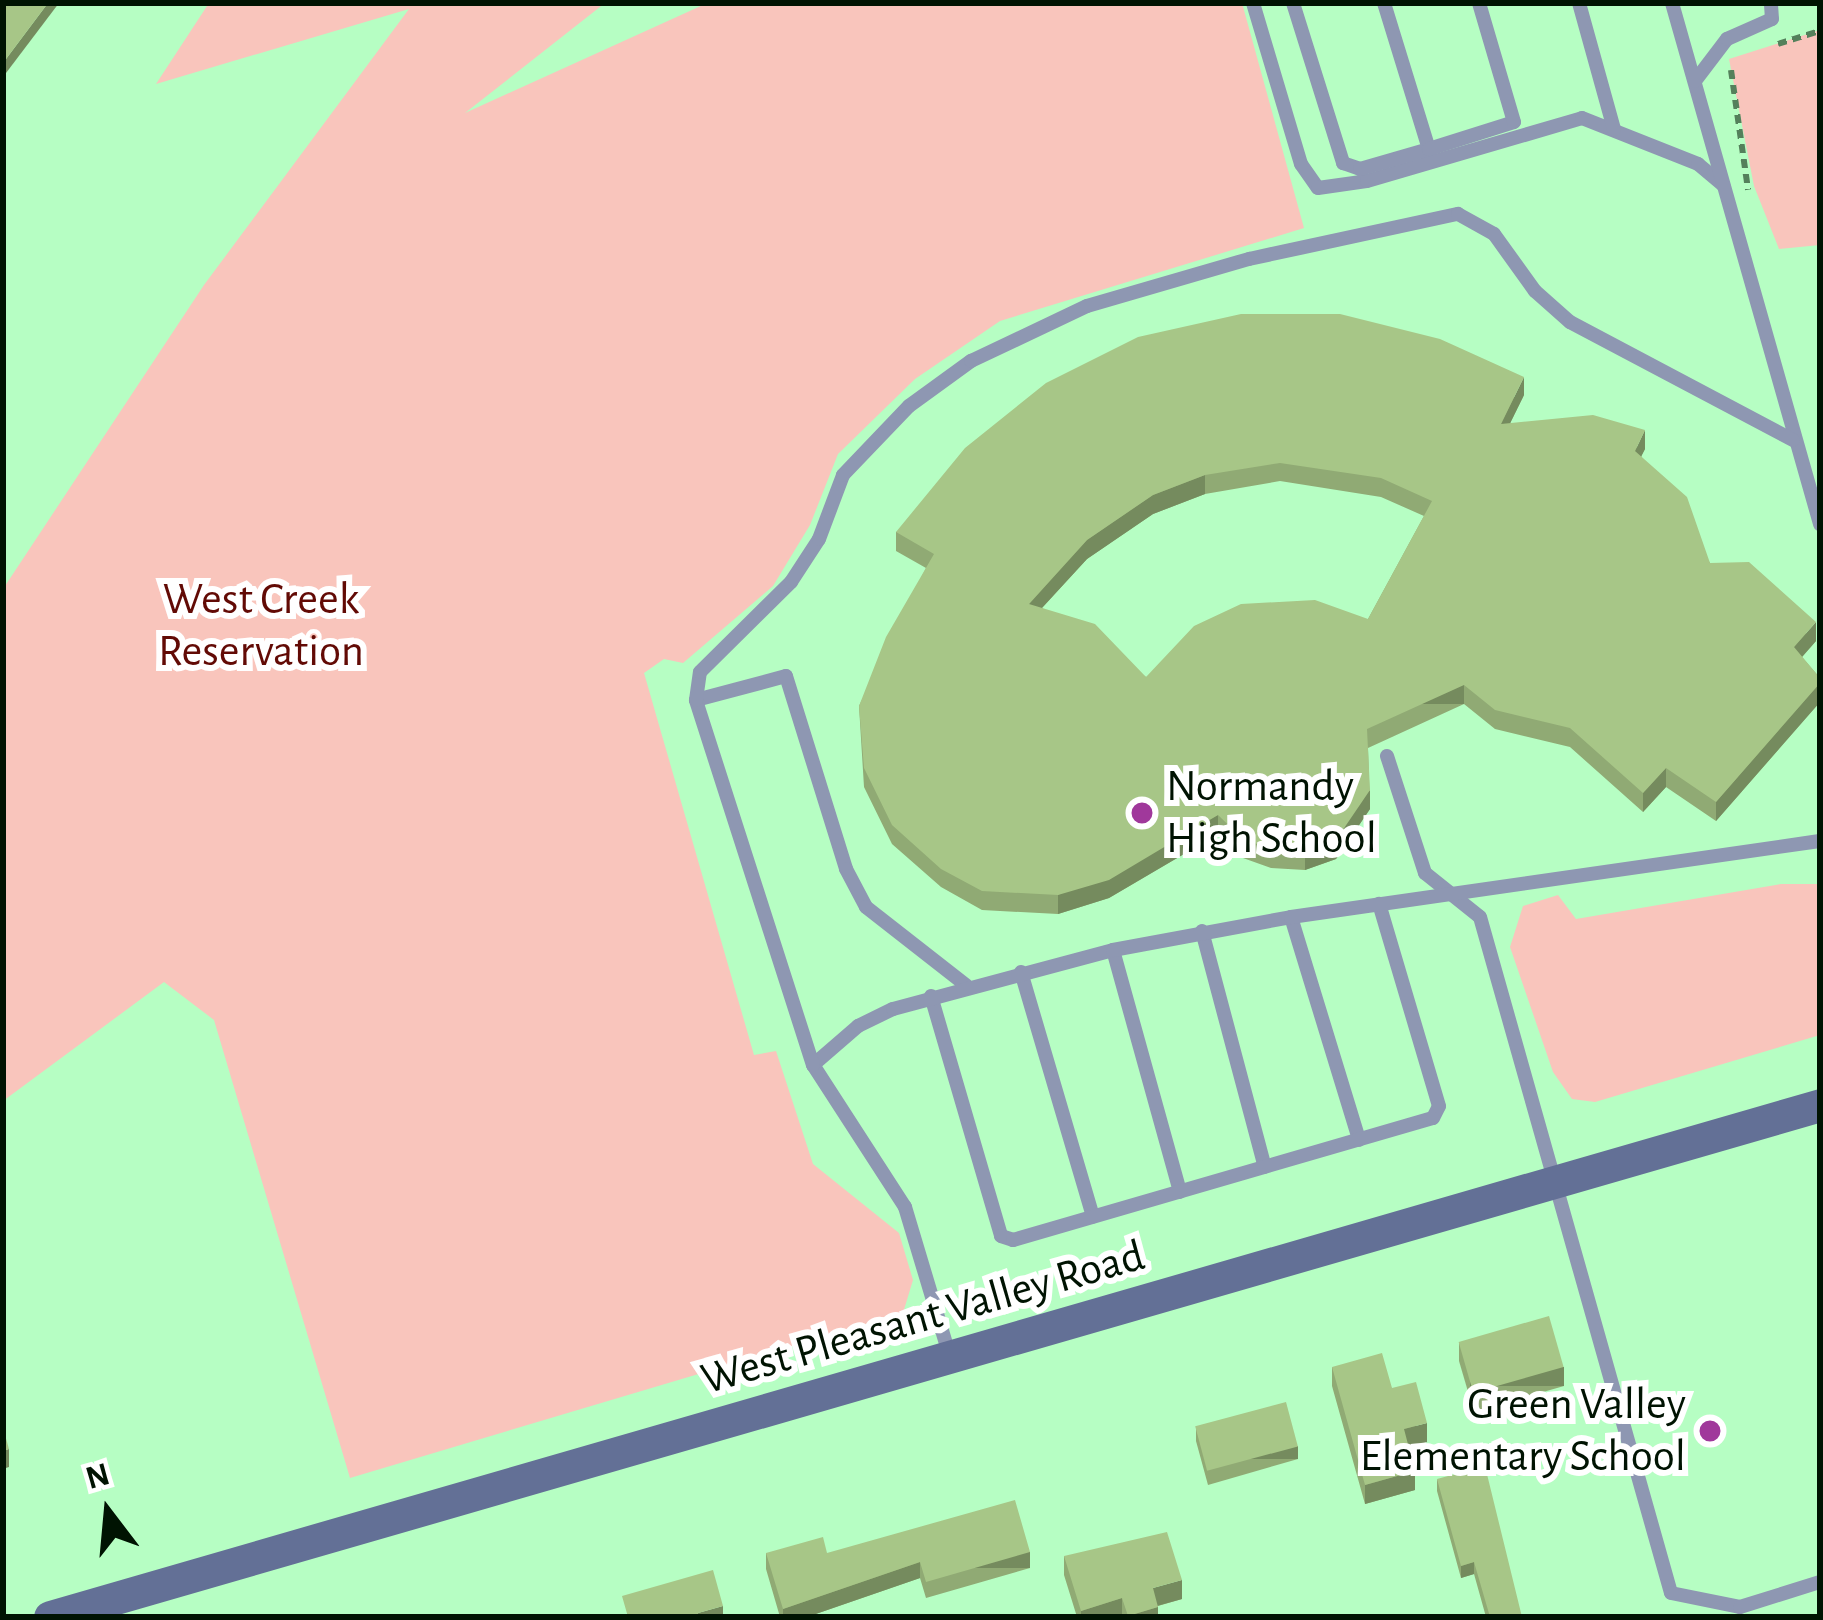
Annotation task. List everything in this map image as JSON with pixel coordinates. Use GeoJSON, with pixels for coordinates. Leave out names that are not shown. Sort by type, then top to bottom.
{"type":"FeatureCollection","features":[{"type":"Feature","properties":{"kind":"main road","name":"West Pleasant Valley Road"},"geometry":{"type":"LineString","coordinates":[[50,1617],[1820,1105]]}},
{"type":"Feature","properties":{"kind":"lane"},"geometry":{"type":"LineString","coordinates":[[1253,3],[1301,164],[1318,188],[1367,181],[1582,118],[1698,164],[1723,185]]}},
{"type":"Feature","properties":{"kind":"lane"},"geometry":{"type":"LineString","coordinates":[[1293,3],[1343,163],[1360,169],[1514,122],[1479,3]]}},
{"type":"Feature","properties":{"kind":"lane"},"geometry":{"type":"LineString","coordinates":[[1384,3],[1429,149]]}},
{"type":"Feature","properties":{"kind":"lane"},"geometry":{"type":"LineString","coordinates":[[1579,3],[1614,129]]}},
{"type":"Feature","properties":{"kind":"lane"},"geometry":{"type":"LineString","coordinates":[[1672,3],[1820,524]]}},
{"type":"Feature","properties":{"kind":"lane"},"geometry":{"type":"LineString","coordinates":[[1695,81],[1727,39],[1772,19],[1771,3]]}},
{"type":"Feature","properties":{"kind":"lane"},"geometry":{"type":"LineString","coordinates":[[950,1357],[905,1207],[814,1066],[696,700],[700,672],[791,582],[819,539],[843,475],[909,406],[971,361],[1087,306],[1249,259],[1458,214],[1494,234],[1535,291],[1570,322],[1793,440]]}},
{"type":"Feature","properties":{"kind":"lane"},"geometry":{"type":"LineString","coordinates":[[696,700],[786,676],[846,869],[866,907],[966,985]]}},
{"type":"Feature","properties":{"kind":"lane"},"geometry":{"type":"LineString","coordinates":[[1387,756],[1425,873],[1480,917],[1551,1184],[1671,1593],[1740,1607],[1820,1582]]}},
{"type":"Feature","properties":{"kind":"lane"},"geometry":{"type":"LineString","coordinates":[[814,1066],[858,1026],[931,996],[1113,950],[1291,916],[1820,841]]}},
{"type":"Feature","properties":{"kind":"lane"},"geometry":{"type":"LineString","coordinates":[[931,996],[1001,1236],[1013,1240],[1433,1118],[1439,1106],[1379,904]]}},
{"type":"Feature","properties":{"kind":"lane"},"geometry":{"type":"LineString","coordinates":[[1291,916],[1359,1140]]}},
{"type":"Feature","properties":{"kind":"lane"},"geometry":{"type":"LineString","coordinates":[[1202,931],[1265,1167]]}},
{"type":"Feature","properties":{"kind":"lane"},"geometry":{"type":"LineString","coordinates":[[1113,950],[1180,1192]]}},
{"type":"Feature","properties":{"kind":"lane"},"geometry":{"type":"LineString","coordinates":[[1021,971],[1094,1217]]}},
{"type":"Feature","properties":{"kind":"path"},"geometry":{"type":"LineString","coordinates":[[1774,45],[1820,32]]}},
{"type":"Feature","properties":{"kind":"path"},"geometry":{"type":"LineString","coordinates":[[1728,205],[1754,186],[1729,59]]}},
{"type":"Feature","properties":{"kind":"green space","name":"West Creek Reservation"},"geometry":{"type":"Polygon","coordinates":[[[209,3],[605,3],[465,113],[703,5],[1242,3],[1304,228],[1000,321],[915,379],[838,454],[810,525],[773,586],[683,663],[664,659],[644,673],[754,1055],[776,1051],[813,1164],[899,1233],[913,1280],[903,1313],[350,1478],[214,1020],[164,982],[3,1101],[3,589],[204,285],[409,9],[156,84],[209,3]]]}},
{"type":"Feature","properties":{"kind":"green space"},"geometry":{"type":"Polygon","coordinates":[[[1820,30],[1820,245],[1779,249],[1754,186],[1729,59],[1820,30]]]}},
{"type":"Feature","properties":{"kind":"green space"},"geometry":{"type":"Polygon","coordinates":[[[1781,884],[1820,884],[1820,1035],[1595,1102],[1572,1099],[1553,1072],[1510,947],[1523,906],[1558,895],[1576,919],[1781,884]]]}},
{"type":"Feature","properties":{"kind":"building"},"geometry":{"type":"Polygon","coordinates":[[[3,3],[48,3],[3,63],[3,3]]]}},
{"type":"Feature","properties":{"kind":"building","name":"Normandy High School"},"geometry":{"type":"Polygon","coordinates":[[[1241,314],[1340,314],[1440,339],[1524,377],[1501,424],[1593,415],[1645,430],[1635,451],[1687,497],[1710,563],[1749,562],[1816,622],[1794,647],[1820,683],[1716,802],[1666,768],[1643,793],[1570,728],[1495,710],[1464,685],[1367,729],[1370,790],[1336,840],[1305,851],[1271,849],[1243,839],[1218,815],[1109,880],[1058,895],[982,891],[941,869],[892,825],[864,768],[859,706],[886,637],[934,554],[896,532],[965,448],[1046,383],[1138,337],[1241,314]],[[1280,463],[1205,475],[1153,495],[1087,540],[1029,604],[1095,624],[1146,677],[1194,626],[1241,604],[1315,600],[1368,619],[1432,501],[1381,478],[1280,463]]]}},
{"type":"Feature","properties":{"kind":"building"},"geometry":{"type":"Polygon","coordinates":[[[1549,1316],[1564,1367],[1473,1393],[1459,1342],[1549,1316]]]}},
{"type":"Feature","properties":{"kind":"building"},"geometry":{"type":"Polygon","coordinates":[[[1382,1353],[1392,1388],[1416,1382],[1427,1423],[1404,1429],[1415,1471],[1365,1485],[1332,1367],[1382,1353]]]}},
{"type":"Feature","properties":{"kind":"building"},"geometry":{"type":"Polygon","coordinates":[[[1286,1402],[1298,1446],[1207,1471],[1195,1426],[1286,1402]]]}},
{"type":"Feature","properties":{"kind":"building"},"geometry":{"type":"Polygon","coordinates":[[[1485,1466],[1522,1617],[1490,1617],[1474,1562],[1461,1566],[1437,1479],[1485,1466]]]}},
{"type":"Feature","properties":{"kind":"building"},"geometry":{"type":"Polygon","coordinates":[[[1015,1500],[1030,1552],[926,1582],[920,1562],[783,1609],[766,1553],[823,1537],[827,1553],[1015,1500]]]}},
{"type":"Feature","properties":{"kind":"building"},"geometry":{"type":"Polygon","coordinates":[[[1167,1532],[1182,1580],[1153,1588],[1158,1607],[1128,1616],[1122,1598],[1081,1611],[1064,1556],[1167,1532]]]}},
{"type":"Feature","properties":{"kind":"building"},"geometry":{"type":"Polygon","coordinates":[[[713,1570],[723,1606],[698,1613],[699,1617],[628,1617],[622,1596],[713,1570]]]}},
{"type":"Feature","properties":{"kind":"place","name":"Normandy High School"},"geometry":{"type":"Point","coordinates":[1142,813]}},
{"type":"Feature","properties":{"kind":"place","name":"Green Valley Elementary School"},"geometry":{"type":"Point","coordinates":[1710,1431]}}]}
